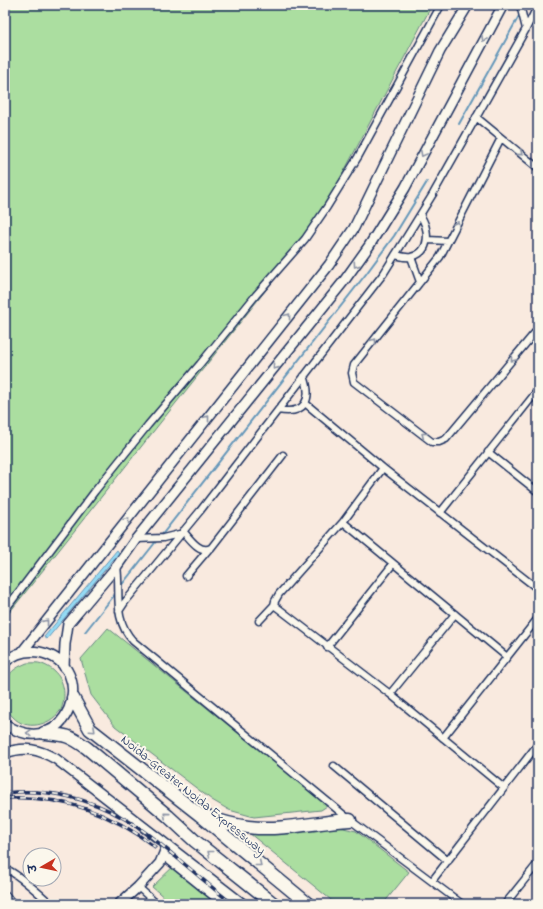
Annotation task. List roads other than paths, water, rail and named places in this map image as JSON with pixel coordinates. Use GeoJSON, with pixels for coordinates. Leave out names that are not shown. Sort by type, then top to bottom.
{"type":"FeatureCollection","features":[{"type":"Feature","properties":{"kind":"highway","name":"Noida-Greater Noida Expressway"},"geometry":{"type":"LineString","coordinates":[[73,698],[90,728],[200,815],[308,904]]}},
{"type":"Feature","properties":{"kind":"highway"},"geometry":{"type":"LineString","coordinates":[[44,733],[64,734],[74,738],[168,816],[195,841],[274,904]]}},
{"type":"Feature","properties":{"kind":"highway"},"geometry":{"type":"LineString","coordinates":[[200,815],[231,824],[249,827],[276,828],[350,820]]}},
{"type":"Feature","properties":{"kind":"main road"},"geometry":{"type":"LineString","coordinates":[[22,652],[333,259],[354,228],[440,51],[468,5]]}},
{"type":"Feature","properties":{"kind":"main road"},"geometry":{"type":"LineString","coordinates":[[64,667],[68,624],[117,566],[136,539],[344,281],[369,246],[405,188],[503,5]]}},
{"type":"Feature","properties":{"kind":"main road"},"geometry":{"type":"LineString","coordinates":[[5,662],[22,652],[34,651],[56,659],[64,667],[71,682],[73,698],[70,709],[64,720],[55,728],[44,733],[23,734],[9,730],[5,724]]}},
{"type":"Feature","properties":{"kind":"main road"},"geometry":{"type":"LineString","coordinates":[[5,753],[28,749],[42,752],[56,759],[243,904]]}},
{"type":"Feature","properties":{"kind":"main road"},"geometry":{"type":"LineString","coordinates":[[164,861],[167,846]]}},
{"type":"Feature","properties":{"kind":"main road"},"geometry":{"type":"LineString","coordinates":[[119,904],[164,861],[179,855]]}},
{"type":"Feature","properties":{"kind":"main road"},"geometry":{"type":"LineString","coordinates":[[164,861],[225,904]]}},
{"type":"Feature","properties":{"kind":"street"},"geometry":{"type":"LineString","coordinates":[[5,610],[95,491],[148,425],[305,238],[318,220],[354,164],[441,5]]}},
{"type":"Feature","properties":{"kind":"street"},"geometry":{"type":"LineString","coordinates":[[520,5],[526,29]]}},
{"type":"Feature","properties":{"kind":"street"},"geometry":{"type":"LineString","coordinates":[[119,611],[384,273],[420,215],[526,29],[538,5]]}},
{"type":"Feature","properties":{"kind":"street"},"geometry":{"type":"LineString","coordinates":[[476,117],[538,168]]}},
{"type":"Feature","properties":{"kind":"street"},"geometry":{"type":"LineString","coordinates":[[501,138],[440,257],[354,365],[352,373],[354,382],[432,442],[439,442],[446,439],[538,329]]}},
{"type":"Feature","properties":{"kind":"street"},"geometry":{"type":"LineString","coordinates":[[395,254],[411,256],[419,252],[424,247],[428,240],[427,230],[424,220],[420,215]]}},
{"type":"Feature","properties":{"kind":"street"},"geometry":{"type":"LineString","coordinates":[[428,240],[448,241]]}},
{"type":"Feature","properties":{"kind":"street"},"geometry":{"type":"LineString","coordinates":[[411,256],[420,282]]}},
{"type":"Feature","properties":{"kind":"street"},"geometry":{"type":"LineString","coordinates":[[278,410],[287,412],[299,410],[305,403],[308,387],[304,376]]}},
{"type":"Feature","properties":{"kind":"street"},"geometry":{"type":"LineString","coordinates":[[440,513],[538,390]]}},
{"type":"Feature","properties":{"kind":"street"},"geometry":{"type":"LineString","coordinates":[[305,403],[383,468],[538,589]]}},
{"type":"Feature","properties":{"kind":"street"},"geometry":{"type":"LineString","coordinates":[[488,452],[538,492]]}},
{"type":"Feature","properties":{"kind":"street"},"geometry":{"type":"LineString","coordinates":[[186,576],[211,548],[283,455]]}},
{"type":"Feature","properties":{"kind":"street"},"geometry":{"type":"LineString","coordinates":[[259,621],[274,605],[279,594],[342,522],[383,468]]}},
{"type":"Feature","properties":{"kind":"street"},"geometry":{"type":"LineString","coordinates":[[342,522],[507,657]]}},
{"type":"Feature","properties":{"kind":"street"},"geometry":{"type":"LineString","coordinates":[[136,539],[170,537],[182,532]]}},
{"type":"Feature","properties":{"kind":"street"},"geometry":{"type":"LineString","coordinates":[[182,532],[200,549],[208,550]]}},
{"type":"Feature","properties":{"kind":"street"},"geometry":{"type":"LineString","coordinates":[[327,647],[393,564]]}},
{"type":"Feature","properties":{"kind":"street"},"geometry":{"type":"LineString","coordinates":[[117,566],[121,624],[125,633],[133,641],[350,820],[462,904]]}},
{"type":"Feature","properties":{"kind":"street"},"geometry":{"type":"LineString","coordinates":[[274,605],[390,694],[504,788]]}},
{"type":"Feature","properties":{"kind":"street"},"geometry":{"type":"LineString","coordinates":[[390,694],[455,614]]}},
{"type":"Feature","properties":{"kind":"street"},"geometry":{"type":"LineString","coordinates":[[443,738],[538,618]]}},
{"type":"Feature","properties":{"kind":"street"},"geometry":{"type":"LineString","coordinates":[[432,881],[538,744]]}},
{"type":"Feature","properties":{"kind":"street"},"geometry":{"type":"LineString","coordinates":[[334,766],[448,861]]}},
{"type":"Feature","properties":{"kind":"street"},"geometry":{"type":"LineString","coordinates":[[505,904],[538,863]]}},
{"type":"Feature","properties":{"kind":"street"},"geometry":{"type":"LineString","coordinates":[[5,869],[7,869],[51,904]]}},
{"type":"Feature","properties":{"kind":"street"},"geometry":{"type":"LineString","coordinates":[[138,887],[157,904]]}},
{"type":"Feature","properties":{"kind":"street"},"geometry":{"type":"LineString","coordinates":[[5,894],[13,904]]}},
{"type":"Feature","properties":{"kind":"water"},"geometry":{"type":"Polygon","coordinates":[[[117,550],[119,553],[47,639],[44,637],[117,550]]]}},
{"type":"Feature","properties":{"kind":"waterway"},"geometry":{"type":"LineString","coordinates":[[459,124],[519,16]]}},
{"type":"Feature","properties":{"kind":"waterway"},"geometry":{"type":"LineString","coordinates":[[161,536],[366,274],[394,236],[427,182]]}},
{"type":"Feature","properties":{"kind":"waterway"},"geometry":{"type":"LineString","coordinates":[[120,587],[158,539]]}},
{"type":"Feature","properties":{"kind":"waterway"},"geometry":{"type":"LineString","coordinates":[[85,632],[116,593]]}},
{"type":"Feature","properties":{"kind":"railway"},"geometry":{"type":"LineString","coordinates":[[5,793],[52,793],[97,805],[132,823],[176,857],[232,904]]}},
{"type":"Feature","properties":{"kind":"railway"},"geometry":{"type":"LineString","coordinates":[[7,798],[47,800],[66,803],[85,809],[104,816],[121,825],[139,835],[155,847]]}}]}
